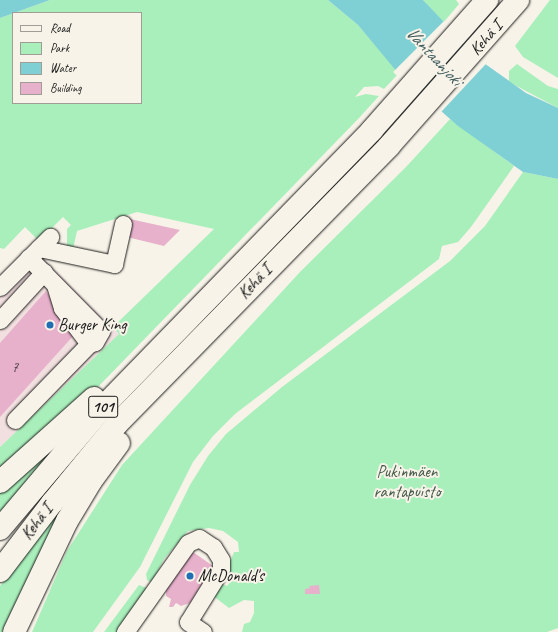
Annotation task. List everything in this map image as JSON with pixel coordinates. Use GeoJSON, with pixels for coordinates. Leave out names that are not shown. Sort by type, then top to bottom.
{"type":"FeatureCollection","features":[{"type":"Feature","properties":{"kind":"highway","name":"Kehä I"},"geometry":{"type":"LineString","coordinates":[[0,529],[103,407],[213,292],[372,130],[487,0]]}},
{"type":"Feature","properties":{"kind":"highway","name":"Kehä I"},"geometry":{"type":"LineString","coordinates":[[0,572],[52,503],[117,424],[389,146],[516,3]]}},
{"type":"Feature","properties":{"kind":"highway"},"geometry":{"type":"LineString","coordinates":[[0,482],[70,420],[166,326],[213,292]]}},
{"type":"Feature","properties":{"kind":"highway"},"geometry":{"type":"LineString","coordinates":[[14,632],[67,521],[91,481],[206,333]]}},
{"type":"Feature","properties":{"kind":"street"},"geometry":{"type":"LineString","coordinates":[[39,248],[114,264],[123,224]]}},
{"type":"Feature","properties":{"kind":"street"},"geometry":{"type":"LineString","coordinates":[[15,420],[90,344],[95,342],[101,334],[99,326],[49,278],[39,248]]}},
{"type":"Feature","properties":{"kind":"street"},"geometry":{"type":"LineString","coordinates":[[2,282],[39,248]]}},
{"type":"Feature","properties":{"kind":"street"},"geometry":{"type":"LineString","coordinates":[[0,320],[49,278]]}},
{"type":"Feature","properties":{"kind":"street"},"geometry":{"type":"LineString","coordinates":[[125,632],[188,543],[199,538],[205,540],[219,554],[221,569],[188,622],[202,632]]}},
{"type":"Feature","properties":{"kind":"shaded area"},"geometry":{"type":"Polygon","coordinates":[[[41,256],[119,334],[0,447],[0,297],[41,256]]]}},
{"type":"Feature","properties":{"kind":"green space"},"geometry":{"type":"Polygon","coordinates":[[[50,0],[328,0],[358,25],[399,73],[384,89],[378,86],[364,87],[355,97],[366,94],[379,96],[359,118],[94,391],[0,475],[0,447],[119,334],[113,327],[214,229],[137,212],[77,231],[73,249],[67,248],[67,229],[71,225],[63,217],[39,241],[25,227],[4,249],[0,248],[0,18],[12,13],[12,104],[142,104],[142,12],[17,12],[50,0]]]}},
{"type":"Feature","properties":{"kind":"green space"},"geometry":{"type":"Polygon","coordinates":[[[423,0],[456,0],[459,4],[443,23],[423,0]]]}},
{"type":"Feature","properties":{"kind":"green space"},"geometry":{"type":"Polygon","coordinates":[[[550,0],[558,0],[558,78],[523,57],[515,46],[550,0]]]}},
{"type":"Feature","properties":{"kind":"green space"},"geometry":{"type":"Polygon","coordinates":[[[517,64],[548,86],[558,89],[558,108],[509,82],[509,71],[517,64]]]}},
{"type":"Feature","properties":{"kind":"green space"},"geometry":{"type":"Polygon","coordinates":[[[450,119],[514,166],[471,227],[458,242],[442,246],[439,259],[235,414],[213,436],[193,462],[140,567],[93,632],[32,632],[67,551],[122,465],[300,272],[406,167],[450,119]]]}},
{"type":"Feature","properties":{"kind":"green space","name":"Pukinmäen rantapuisto"},"geometry":{"type":"Polygon","coordinates":[[[523,172],[558,179],[558,628],[547,632],[242,632],[244,624],[250,622],[254,613],[254,601],[244,600],[229,608],[212,595],[220,583],[227,586],[231,581],[225,575],[234,552],[239,552],[238,542],[223,531],[209,528],[188,531],[164,559],[152,583],[147,580],[146,574],[190,485],[208,456],[226,434],[282,387],[450,261],[485,226],[523,172]]]}},
{"type":"Feature","properties":{"kind":"green space"},"geometry":{"type":"Polygon","coordinates":[[[76,421],[0,514],[0,489],[76,421]]]}},
{"type":"Feature","properties":{"kind":"green space"},"geometry":{"type":"Polygon","coordinates":[[[64,507],[9,632],[0,632],[0,586],[56,510],[64,507]]]}},
{"type":"Feature","properties":{"kind":"green space"},"geometry":{"type":"Polygon","coordinates":[[[139,585],[149,589],[118,632],[104,632],[139,585]]]}},
{"type":"Feature","properties":{"kind":"water"},"geometry":{"type":"Polygon","coordinates":[[[0,0],[50,0],[17,12],[12,12],[12,14],[0,18],[0,0]]]}},
{"type":"Feature","properties":{"kind":"water","name":"Vantaanjoki"},"geometry":{"type":"Polygon","coordinates":[[[328,0],[423,0],[481,61],[526,93],[558,108],[558,179],[523,172],[458,126],[398,73],[358,25],[328,0]]]}},
{"type":"Feature","properties":{"kind":"pier"},"geometry":{"type":"Polygon","coordinates":[[[444,21],[464,41],[413,92],[393,72],[444,21]]]}},
{"type":"Feature","properties":{"kind":"pier"},"geometry":{"type":"Polygon","coordinates":[[[468,45],[487,63],[440,113],[421,95],[468,45]]]}},
{"type":"Feature","properties":{"kind":"building"},"geometry":{"type":"Polygon","coordinates":[[[130,219],[180,230],[164,246],[127,237],[130,219]]]}},
{"type":"Feature","properties":{"kind":"building"},"geometry":{"type":"Polygon","coordinates":[[[46,291],[74,335],[0,417],[0,343],[46,291]]]}},
{"type":"Feature","properties":{"kind":"building","name":"McDonald's"},"geometry":{"type":"Polygon","coordinates":[[[193,552],[213,566],[190,603],[181,606],[176,603],[173,607],[169,607],[171,599],[166,596],[166,586],[193,552]]]}},
{"type":"Feature","properties":{"kind":"building"},"geometry":{"type":"Polygon","coordinates":[[[319,585],[320,594],[305,594],[305,589],[310,588],[309,586],[319,585]]]}},
{"type":"Feature","properties":{"kind":"place","name":"Burger King"},"geometry":{"type":"Point","coordinates":[50,325]}},
{"type":"Feature","properties":{"kind":"place","name":"McDonald's"},"geometry":{"type":"Point","coordinates":[190,576]}}]}
